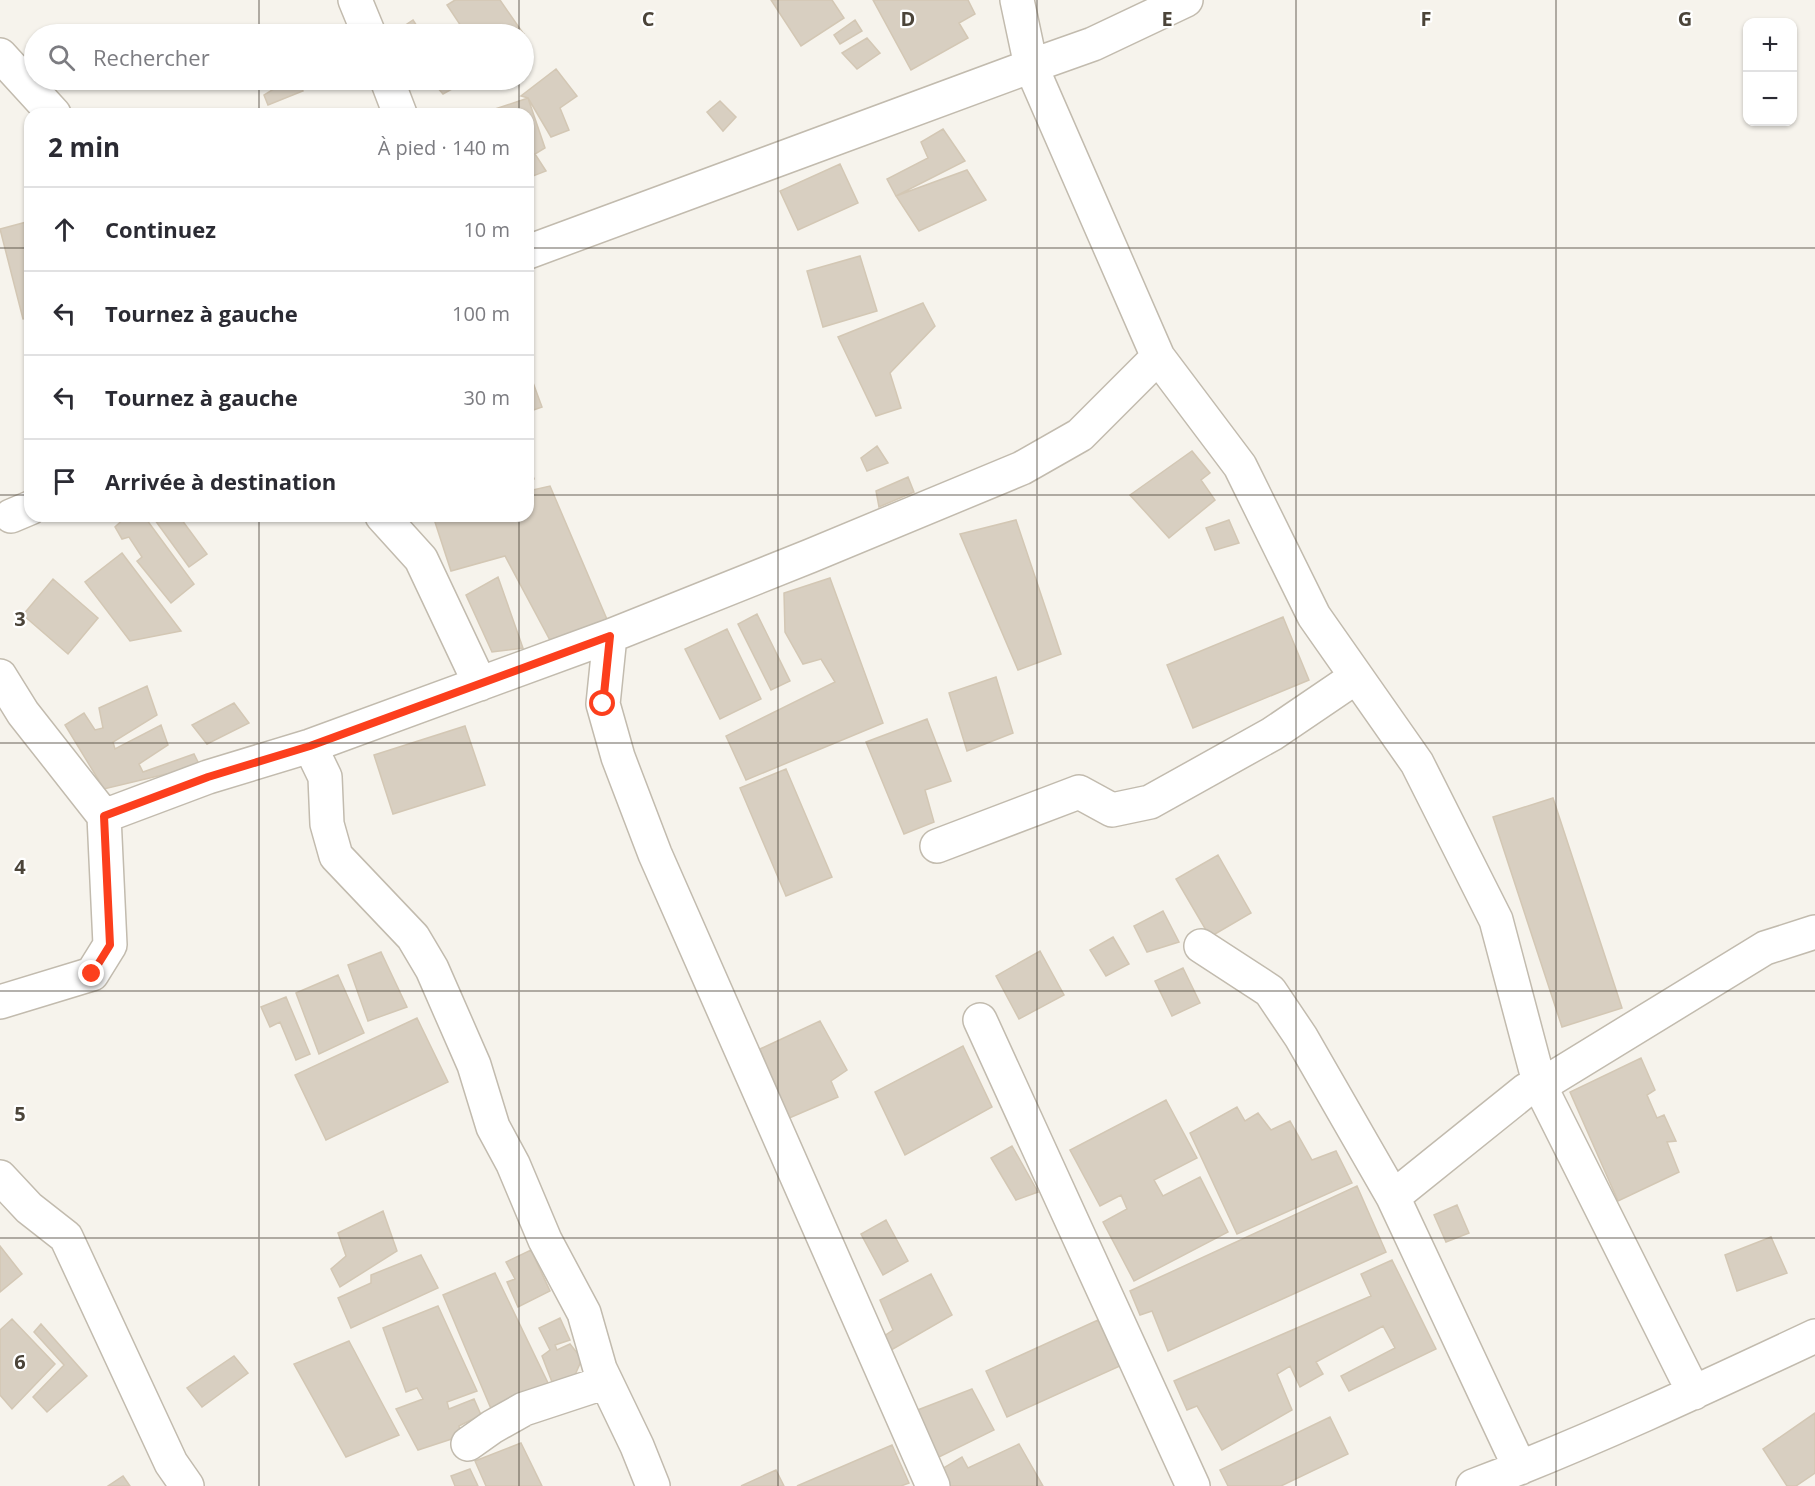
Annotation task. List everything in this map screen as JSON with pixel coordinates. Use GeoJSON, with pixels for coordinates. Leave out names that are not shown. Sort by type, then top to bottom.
{"type":"FeatureCollection","features":[{"type":"Feature","properties":{"kind":"street"},"geometry":{"type":"LineString","coordinates":[[355,0],[365,24]]}},
{"type":"Feature","properties":{"kind":"street"},"geometry":{"type":"LineString","coordinates":[[1017,0],[1031,66],[1158,357],[1240,466],[1314,616],[1416,763],[1496,920],[1540,1086],[1694,1393]]}},
{"type":"Feature","properties":{"kind":"street"},"geometry":{"type":"LineString","coordinates":[[534,250],[1094,44],[1186,0]]}},
{"type":"Feature","properties":{"kind":"street"},"geometry":{"type":"LineString","coordinates":[[0,55],[24,81]]}},
{"type":"Feature","properties":{"kind":"street"},"geometry":{"type":"LineString","coordinates":[[32,90],[49,108]]}},
{"type":"Feature","properties":{"kind":"street"},"geometry":{"type":"LineString","coordinates":[[391,90],[398,108]]}},
{"type":"Feature","properties":{"kind":"street"},"geometry":{"type":"LineString","coordinates":[[104,816],[208,777],[310,746],[610,636],[1022,468],[1080,435],[1158,357]]}},
{"type":"Feature","properties":{"kind":"street"},"geometry":{"type":"LineString","coordinates":[[387,522],[421,559],[480,684]]}},
{"type":"Feature","properties":{"kind":"street"},"geometry":{"type":"LineString","coordinates":[[610,636],[603,704],[630,789],[655,854],[933,1486]]}},
{"type":"Feature","properties":{"kind":"street"},"geometry":{"type":"LineString","coordinates":[[0,676],[12,716],[104,816],[110,945],[92,974],[0,1002]]}},
{"type":"Feature","properties":{"kind":"street"},"geometry":{"type":"LineString","coordinates":[[937,846],[1079,792],[1112,810],[1150,802],[1272,734],[1356,677]]}},
{"type":"Feature","properties":{"kind":"street"},"geometry":{"type":"LineString","coordinates":[[310,746],[325,777],[327,824],[336,856],[413,938],[432,969],[474,1065],[493,1127],[513,1164],[545,1240],[584,1313],[600,1369],[637,1446],[653,1486]]}},
{"type":"Feature","properties":{"kind":"street"},"geometry":{"type":"LineString","coordinates":[[1393,1197],[1526,1090],[1540,1086],[1765,948],[1815,932]]}},
{"type":"Feature","properties":{"kind":"street"},"geometry":{"type":"LineString","coordinates":[[1201,946],[1270,991],[1301,1037],[1393,1197],[1520,1468]]}},
{"type":"Feature","properties":{"kind":"street"},"geometry":{"type":"LineString","coordinates":[[981,1020],[1193,1486]]}},
{"type":"Feature","properties":{"kind":"street"},"geometry":{"type":"LineString","coordinates":[[0,1178],[29,1208],[66,1237],[171,1463],[187,1486]]}},
{"type":"Feature","properties":{"kind":"street"},"geometry":{"type":"LineString","coordinates":[[1473,1486],[1694,1393],[1815,1336]]}},
{"type":"Feature","properties":{"kind":"street"},"geometry":{"type":"LineString","coordinates":[[468,1444],[524,1409],[606,1382]]}},
{"type":"Feature","properties":{"kind":"building"},"geometry":{"type":"Polygon","coordinates":[[[455,0],[500,0],[517,24],[460,24],[447,5],[455,0]]]}},
{"type":"Feature","properties":{"kind":"building"},"geometry":{"type":"Polygon","coordinates":[[[771,0],[832,0],[844,18],[801,46],[771,0]]]}},
{"type":"Feature","properties":{"kind":"building"},"geometry":{"type":"Polygon","coordinates":[[[873,0],[968,0],[975,14],[959,23],[968,38],[911,70],[873,0]]]}},
{"type":"Feature","properties":{"kind":"building"},"geometry":{"type":"Polygon","coordinates":[[[855,20],[862,31],[840,44],[834,35],[855,20]]]}},
{"type":"Feature","properties":{"kind":"building"},"geometry":{"type":"Polygon","coordinates":[[[867,38],[880,53],[857,69],[842,53],[867,38]]]}},
{"type":"Feature","properties":{"kind":"building"},"geometry":{"type":"Polygon","coordinates":[[[556,69],[577,96],[560,108],[569,130],[551,137],[528,98],[521,96],[529,90],[534,90],[534,86],[556,69]]]}},
{"type":"Feature","properties":{"kind":"building"},"geometry":{"type":"Polygon","coordinates":[[[272,90],[303,91],[268,105],[264,95],[272,90]]]}},
{"type":"Feature","properties":{"kind":"building"},"geometry":{"type":"Polygon","coordinates":[[[528,98],[531,108],[498,108],[528,98]]]}},
{"type":"Feature","properties":{"kind":"building"},"geometry":{"type":"Polygon","coordinates":[[[720,101],[736,117],[723,131],[707,112],[720,101]]]}},
{"type":"Feature","properties":{"kind":"building"},"geometry":{"type":"Polygon","coordinates":[[[534,116],[545,148],[535,154],[546,171],[534,176],[534,116]]]}},
{"type":"Feature","properties":{"kind":"building"},"geometry":{"type":"Polygon","coordinates":[[[943,129],[965,161],[896,196],[887,179],[928,158],[921,142],[943,129]]]}},
{"type":"Feature","properties":{"kind":"building"},"geometry":{"type":"Polygon","coordinates":[[[840,164],[858,203],[798,230],[780,191],[840,164]]]}},
{"type":"Feature","properties":{"kind":"building"},"geometry":{"type":"Polygon","coordinates":[[[967,170],[986,200],[919,231],[896,196],[967,170]]]}},
{"type":"Feature","properties":{"kind":"building"},"geometry":{"type":"Polygon","coordinates":[[[24,223],[24,319],[23,319],[0,229],[24,223]]]}},
{"type":"Feature","properties":{"kind":"building"},"geometry":{"type":"Polygon","coordinates":[[[860,256],[877,311],[823,327],[807,271],[860,256]]]}},
{"type":"Feature","properties":{"kind":"building"},"geometry":{"type":"Polygon","coordinates":[[[923,303],[935,326],[890,373],[901,408],[876,416],[838,337],[923,303]]]}},
{"type":"Feature","properties":{"kind":"building"},"geometry":{"type":"Polygon","coordinates":[[[534,385],[542,407],[534,410],[534,385]]]}},
{"type":"Feature","properties":{"kind":"building"},"geometry":{"type":"Polygon","coordinates":[[[877,446],[888,463],[867,471],[861,458],[877,446]]]}},
{"type":"Feature","properties":{"kind":"building"},"geometry":{"type":"Polygon","coordinates":[[[1192,451],[1210,473],[1201,480],[1215,500],[1169,538],[1130,495],[1192,451]]]}},
{"type":"Feature","properties":{"kind":"building"},"geometry":{"type":"Polygon","coordinates":[[[908,477],[914,492],[879,507],[876,491],[908,477]]]}},
{"type":"Feature","properties":{"kind":"building"},"geometry":{"type":"Polygon","coordinates":[[[550,486],[609,624],[551,642],[505,556],[451,571],[435,522],[534,522],[534,490],[550,486]]]}},
{"type":"Feature","properties":{"kind":"building"},"geometry":{"type":"Polygon","coordinates":[[[1016,520],[1061,654],[1018,670],[960,534],[1016,520]]]}},
{"type":"Feature","properties":{"kind":"building"},"geometry":{"type":"Polygon","coordinates":[[[1229,520],[1239,543],[1215,550],[1206,528],[1229,520]]]}},
{"type":"Feature","properties":{"kind":"building"},"geometry":{"type":"Polygon","coordinates":[[[120,522],[148,522],[194,584],[171,603],[137,561],[142,557],[129,537],[122,539],[115,527],[120,522]]]}},
{"type":"Feature","properties":{"kind":"building"},"geometry":{"type":"Polygon","coordinates":[[[156,522],[183,522],[207,554],[189,567],[156,522]]]}},
{"type":"Feature","properties":{"kind":"building"},"geometry":{"type":"Polygon","coordinates":[[[122,553],[181,631],[130,641],[85,582],[122,553]]]}},
{"type":"Feature","properties":{"kind":"building"},"geometry":{"type":"Polygon","coordinates":[[[498,577],[523,648],[492,652],[466,595],[498,577]]]}},
{"type":"Feature","properties":{"kind":"building"},"geometry":{"type":"Polygon","coordinates":[[[830,578],[883,723],[746,780],[726,736],[835,682],[821,659],[803,664],[785,632],[784,593],[830,578]]]}},
{"type":"Feature","properties":{"kind":"building"},"geometry":{"type":"Polygon","coordinates":[[[53,579],[98,618],[68,654],[23,615],[53,579]]]}},
{"type":"Feature","properties":{"kind":"building"},"geometry":{"type":"Polygon","coordinates":[[[757,614],[790,681],[771,690],[738,624],[757,614]]]}},
{"type":"Feature","properties":{"kind":"building"},"geometry":{"type":"Polygon","coordinates":[[[1283,617],[1309,680],[1193,728],[1167,665],[1283,617]]]}},
{"type":"Feature","properties":{"kind":"building"},"geometry":{"type":"Polygon","coordinates":[[[727,629],[761,699],[720,719],[685,649],[727,629]]]}},
{"type":"Feature","properties":{"kind":"building"},"geometry":{"type":"Polygon","coordinates":[[[996,677],[1013,733],[967,751],[949,693],[996,677]]]}},
{"type":"Feature","properties":{"kind":"building"},"geometry":{"type":"Polygon","coordinates":[[[147,686],[157,715],[113,742],[115,749],[161,725],[168,745],[139,764],[143,772],[194,754],[200,766],[104,789],[65,725],[84,713],[95,730],[103,728],[99,708],[147,686]]]}},
{"type":"Feature","properties":{"kind":"building"},"geometry":{"type":"Polygon","coordinates":[[[234,703],[249,723],[207,744],[192,725],[234,703]]]}},
{"type":"Feature","properties":{"kind":"building"},"geometry":{"type":"Polygon","coordinates":[[[927,719],[951,781],[925,790],[934,822],[904,834],[866,742],[927,719]]]}},
{"type":"Feature","properties":{"kind":"building"},"geometry":{"type":"Polygon","coordinates":[[[465,726],[485,785],[393,814],[374,755],[465,726]]]}},
{"type":"Feature","properties":{"kind":"building"},"geometry":{"type":"Polygon","coordinates":[[[786,769],[832,877],[786,896],[740,788],[786,769]]]}},
{"type":"Feature","properties":{"kind":"building"},"geometry":{"type":"Polygon","coordinates":[[[1553,798],[1622,1008],[1562,1027],[1493,817],[1553,798]]]}},
{"type":"Feature","properties":{"kind":"building"},"geometry":{"type":"Polygon","coordinates":[[[1218,855],[1251,913],[1210,937],[1176,879],[1218,855]]]}},
{"type":"Feature","properties":{"kind":"building"},"geometry":{"type":"Polygon","coordinates":[[[1163,911],[1179,942],[1147,952],[1134,926],[1163,911]]]}},
{"type":"Feature","properties":{"kind":"building"},"geometry":{"type":"Polygon","coordinates":[[[1113,937],[1129,964],[1106,976],[1090,950],[1113,937]]]}},
{"type":"Feature","properties":{"kind":"building"},"geometry":{"type":"Polygon","coordinates":[[[1040,951],[1064,995],[1019,1019],[996,976],[1040,951]]]}},
{"type":"Feature","properties":{"kind":"building"},"geometry":{"type":"Polygon","coordinates":[[[381,952],[407,1007],[368,1021],[348,965],[381,952]]]}},
{"type":"Feature","properties":{"kind":"building"},"geometry":{"type":"Polygon","coordinates":[[[1183,968],[1200,1003],[1172,1016],[1155,981],[1183,968]]]}},
{"type":"Feature","properties":{"kind":"building"},"geometry":{"type":"Polygon","coordinates":[[[338,975],[364,1033],[319,1054],[296,993],[338,975]]]}},
{"type":"Feature","properties":{"kind":"building"},"geometry":{"type":"Polygon","coordinates":[[[286,997],[310,1054],[296,1060],[280,1022],[270,1027],[261,1007],[286,997]]]}},
{"type":"Feature","properties":{"kind":"building"},"geometry":{"type":"Polygon","coordinates":[[[417,1018],[448,1082],[326,1140],[295,1075],[417,1018]]]}},
{"type":"Feature","properties":{"kind":"building"},"geometry":{"type":"Polygon","coordinates":[[[820,1021],[847,1070],[831,1081],[838,1097],[787,1119],[760,1049],[820,1021]]]}},
{"type":"Feature","properties":{"kind":"building"},"geometry":{"type":"Polygon","coordinates":[[[963,1046],[992,1107],[905,1155],[875,1092],[963,1046]]]}},
{"type":"Feature","properties":{"kind":"building"},"geometry":{"type":"Polygon","coordinates":[[[1641,1058],[1655,1090],[1647,1095],[1657,1118],[1664,1115],[1676,1141],[1667,1142],[1679,1172],[1618,1201],[1570,1092],[1641,1058]]]}},
{"type":"Feature","properties":{"kind":"building"},"geometry":{"type":"Polygon","coordinates":[[[1166,1100],[1197,1158],[1154,1180],[1163,1196],[1200,1177],[1228,1232],[1134,1281],[1103,1222],[1127,1209],[1121,1195],[1100,1206],[1070,1150],[1166,1100]]]}},
{"type":"Feature","properties":{"kind":"building"},"geometry":{"type":"Polygon","coordinates":[[[1237,1107],[1245,1121],[1258,1113],[1271,1130],[1290,1121],[1312,1160],[1336,1151],[1352,1183],[1237,1234],[1190,1133],[1237,1107]]]}},
{"type":"Feature","properties":{"kind":"building"},"geometry":{"type":"Polygon","coordinates":[[[1012,1146],[1038,1192],[1016,1200],[991,1158],[1012,1146]]]}},
{"type":"Feature","properties":{"kind":"building"},"geometry":{"type":"Polygon","coordinates":[[[1357,1186],[1386,1252],[1168,1351],[1152,1311],[1140,1315],[1130,1291],[1357,1186]]]}},
{"type":"Feature","properties":{"kind":"building"},"geometry":{"type":"Polygon","coordinates":[[[1457,1205],[1469,1233],[1446,1242],[1434,1215],[1457,1205]]]}},
{"type":"Feature","properties":{"kind":"building"},"geometry":{"type":"Polygon","coordinates":[[[383,1211],[397,1251],[340,1287],[331,1269],[346,1256],[338,1233],[383,1211]]]}},
{"type":"Feature","properties":{"kind":"building"},"geometry":{"type":"Polygon","coordinates":[[[886,1220],[908,1261],[883,1275],[861,1234],[886,1220]]]}},
{"type":"Feature","properties":{"kind":"building"},"geometry":{"type":"Polygon","coordinates":[[[1771,1237],[1787,1273],[1737,1291],[1725,1255],[1771,1237]]]}},
{"type":"Feature","properties":{"kind":"building"},"geometry":{"type":"Polygon","coordinates":[[[0,1246],[22,1274],[0,1292],[0,1246]]]}},
{"type":"Feature","properties":{"kind":"building"},"geometry":{"type":"Polygon","coordinates":[[[531,1250],[550,1291],[518,1307],[507,1282],[515,1279],[506,1262],[531,1250]]]}},
{"type":"Feature","properties":{"kind":"building"},"geometry":{"type":"Polygon","coordinates":[[[421,1255],[438,1288],[351,1328],[338,1298],[371,1283],[371,1275],[421,1255]]]}},
{"type":"Feature","properties":{"kind":"building"},"geometry":{"type":"Polygon","coordinates":[[[1392,1260],[1436,1349],[1349,1391],[1341,1376],[1395,1348],[1383,1326],[1316,1362],[1323,1374],[1300,1387],[1290,1366],[1277,1374],[1292,1410],[1222,1450],[1197,1406],[1187,1410],[1174,1381],[1371,1296],[1361,1274],[1392,1260]]]}},
{"type":"Feature","properties":{"kind":"building"},"geometry":{"type":"Polygon","coordinates":[[[495,1273],[548,1383],[492,1411],[443,1295],[495,1273]]]}},
{"type":"Feature","properties":{"kind":"building"},"geometry":{"type":"Polygon","coordinates":[[[931,1274],[952,1315],[886,1353],[878,1340],[893,1330],[880,1300],[931,1274]]]}},
{"type":"Feature","properties":{"kind":"building"},"geometry":{"type":"Polygon","coordinates":[[[438,1306],[477,1391],[447,1402],[449,1409],[474,1399],[481,1415],[459,1426],[461,1436],[418,1450],[396,1409],[423,1399],[417,1388],[406,1392],[383,1328],[438,1306]]]}},
{"type":"Feature","properties":{"kind":"building"},"geometry":{"type":"Polygon","coordinates":[[[560,1318],[570,1340],[555,1345],[557,1350],[570,1344],[582,1359],[575,1375],[552,1382],[542,1356],[550,1350],[539,1328],[560,1318]]]}},
{"type":"Feature","properties":{"kind":"building"},"geometry":{"type":"Polygon","coordinates":[[[12,1319],[55,1364],[12,1409],[0,1395],[0,1330],[12,1319]]]}},
{"type":"Feature","properties":{"kind":"building"},"geometry":{"type":"Polygon","coordinates":[[[1098,1320],[1120,1366],[1007,1417],[986,1371],[1098,1320]]]}},
{"type":"Feature","properties":{"kind":"building"},"geometry":{"type":"Polygon","coordinates":[[[41,1324],[87,1376],[47,1412],[33,1397],[64,1365],[34,1332],[41,1324]]]}},
{"type":"Feature","properties":{"kind":"building"},"geometry":{"type":"Polygon","coordinates":[[[349,1341],[399,1435],[346,1457],[294,1364],[349,1341]]]}},
{"type":"Feature","properties":{"kind":"building"},"geometry":{"type":"Polygon","coordinates":[[[234,1356],[248,1373],[202,1407],[187,1388],[234,1356]]]}},
{"type":"Feature","properties":{"kind":"building"},"geometry":{"type":"Polygon","coordinates":[[[972,1389],[994,1430],[935,1459],[915,1411],[972,1389]]]}},
{"type":"Feature","properties":{"kind":"building"},"geometry":{"type":"Polygon","coordinates":[[[1815,1413],[1815,1473],[1796,1486],[1787,1486],[1763,1449],[1815,1413]]]}},
{"type":"Feature","properties":{"kind":"building"},"geometry":{"type":"Polygon","coordinates":[[[1330,1417],[1348,1454],[1281,1486],[1228,1486],[1220,1470],[1330,1417]]]}},
{"type":"Feature","properties":{"kind":"building"},"geometry":{"type":"Polygon","coordinates":[[[521,1443],[542,1486],[486,1486],[475,1461],[521,1443]]]}},
{"type":"Feature","properties":{"kind":"building"},"geometry":{"type":"Polygon","coordinates":[[[1019,1444],[1043,1486],[947,1486],[940,1470],[962,1457],[968,1468],[1019,1444]]]}},
{"type":"Feature","properties":{"kind":"building"},"geometry":{"type":"Polygon","coordinates":[[[892,1445],[909,1483],[901,1486],[797,1486],[892,1445]]]}},
{"type":"Feature","properties":{"kind":"building"},"geometry":{"type":"Polygon","coordinates":[[[470,1469],[478,1486],[455,1486],[451,1476],[470,1469]]]}},
{"type":"Feature","properties":{"kind":"building"},"geometry":{"type":"Polygon","coordinates":[[[776,1470],[784,1486],[741,1486],[776,1470]]]}},
{"type":"Feature","properties":{"kind":"building"},"geometry":{"type":"Polygon","coordinates":[[[123,1476],[130,1486],[108,1486],[123,1476]]]}},
{"type":"Feature","properties":{"kind":"route"},"geometry":{"type":"LineString","coordinates":[[92,974],[110,945],[104,816],[208,777],[310,746],[610,636],[603,704]]}}]}
